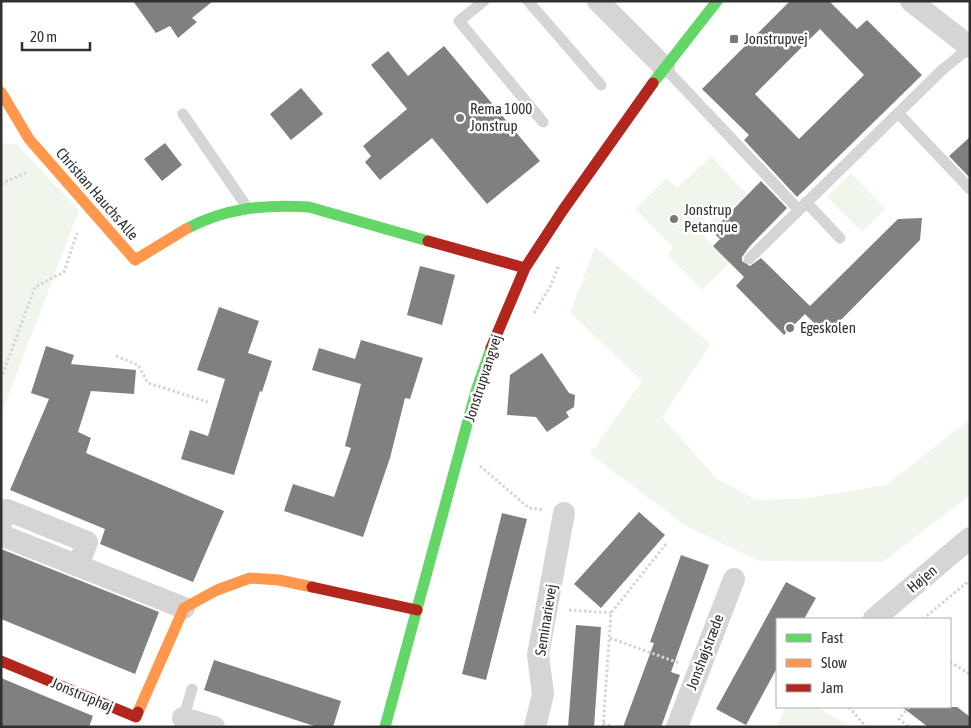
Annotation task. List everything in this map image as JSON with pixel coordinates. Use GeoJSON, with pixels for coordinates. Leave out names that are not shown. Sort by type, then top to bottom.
{"type":"FeatureCollection","features":[{"type":"Feature","properties":{"kind":"street"},"geometry":{"type":"LineString","coordinates":[[598,1],[664,68]]}},
{"type":"Feature","properties":{"kind":"street","name":"Jonstrupvangvej"},"geometry":{"type":"LineString","coordinates":[[385,727],[476,391],[496,334],[525,268],[563,210],[664,68],[713,6],[725,1]]}},
{"type":"Feature","properties":{"kind":"street"},"geometry":{"type":"LineString","coordinates":[[911,1],[970,47]]}},
{"type":"Feature","properties":{"kind":"street","name":"Christian Hauchs Alle"},"geometry":{"type":"LineString","coordinates":[[1,92],[30,139],[135,260],[206,219],[247,207],[277,204],[310,207],[525,268]]}},
{"type":"Feature","properties":{"kind":"street"},"geometry":{"type":"LineString","coordinates":[[1,523],[7,510],[87,542],[78,566]]}},
{"type":"Feature","properties":{"kind":"street","name":"Seminarievej"},"geometry":{"type":"LineString","coordinates":[[535,727],[543,694],[538,655],[564,514]]}},
{"type":"Feature","properties":{"kind":"street"},"geometry":{"type":"LineString","coordinates":[[1,535],[184,608],[217,590],[250,578],[279,580],[416,610]]}},
{"type":"Feature","properties":{"kind":"street","name":"Højen"},"geometry":{"type":"LineString","coordinates":[[875,618],[970,538]]}},
{"type":"Feature","properties":{"kind":"street","name":"Jonshøjstræde"},"geometry":{"type":"LineString","coordinates":[[678,727],[734,579]]}},
{"type":"Feature","properties":{"kind":"street","name":"Jonstruphøj"},"geometry":{"type":"LineString","coordinates":[[1,661],[136,717],[184,608]]}},
{"type":"Feature","properties":{"kind":"street"},"geometry":{"type":"LineString","coordinates":[[182,722],[214,727]]}},
{"type":"Feature","properties":{"kind":"lane"},"geometry":{"type":"LineString","coordinates":[[484,1],[459,22],[543,122]]}},
{"type":"Feature","properties":{"kind":"lane"},"geometry":{"type":"LineString","coordinates":[[528,1],[601,85]]}},
{"type":"Feature","properties":{"kind":"lane"},"geometry":{"type":"LineString","coordinates":[[749,259],[898,113],[970,47]]}},
{"type":"Feature","properties":{"kind":"lane"},"geometry":{"type":"LineString","coordinates":[[664,68],[802,206],[840,238]]}},
{"type":"Feature","properties":{"kind":"lane"},"geometry":{"type":"LineString","coordinates":[[898,113],[970,189]]}},
{"type":"Feature","properties":{"kind":"lane"},"geometry":{"type":"LineString","coordinates":[[184,114],[247,207]]}},
{"type":"Feature","properties":{"kind":"lane"},"geometry":{"type":"LineString","coordinates":[[182,722],[192,689]]}},
{"type":"Feature","properties":{"kind":"path"},"geometry":{"type":"LineString","coordinates":[[1,379],[35,288],[64,272],[79,229]]}},
{"type":"Feature","properties":{"kind":"path"},"geometry":{"type":"LineString","coordinates":[[531,320],[550,286],[561,260]]}},
{"type":"Feature","properties":{"kind":"path"},"geometry":{"type":"LineString","coordinates":[[116,356],[138,365],[148,383],[208,402]]}},
{"type":"Feature","properties":{"kind":"path"},"geometry":{"type":"LineString","coordinates":[[474,472],[476,462],[529,508],[564,514]]}},
{"type":"Feature","properties":{"kind":"path"},"geometry":{"type":"LineString","coordinates":[[614,727],[603,725],[611,613],[666,544]]}},
{"type":"Feature","properties":{"kind":"path"},"geometry":{"type":"LineString","coordinates":[[924,618],[970,580]]}},
{"type":"Feature","properties":{"kind":"path"},"geometry":{"type":"LineString","coordinates":[[546,608],[611,613]]}},
{"type":"Feature","properties":{"kind":"path"},"geometry":{"type":"LineString","coordinates":[[610,638],[698,670]]}},
{"type":"Feature","properties":{"kind":"path"},"geometry":{"type":"LineString","coordinates":[[951,663],[970,674]]}},
{"type":"Feature","properties":{"kind":"path"},"geometry":{"type":"LineString","coordinates":[[850,708],[866,727]]}},
{"type":"Feature","properties":{"kind":"path"},"geometry":{"type":"LineString","coordinates":[[908,708],[900,719],[909,727]]}},
{"type":"Feature","properties":{"kind":"shaded area"},"geometry":{"type":"Polygon","coordinates":[[[1,143],[16,144],[79,210],[1,415],[1,143]]]}},
{"type":"Feature","properties":{"kind":"shaded area","name":"Jonstrup Petanque"},"geometry":{"type":"Polygon","coordinates":[[[711,156],[747,194],[716,224],[708,216],[696,227],[730,263],[702,290],[667,254],[673,248],[635,209],[667,178],[677,188],[711,156]]]}},
{"type":"Feature","properties":{"kind":"shaded area"},"geometry":{"type":"Polygon","coordinates":[[[851,173],[886,209],[862,232],[827,197],[851,173]]]}},
{"type":"Feature","properties":{"kind":"shaded area"},"geometry":{"type":"Polygon","coordinates":[[[595,247],[711,344],[662,417],[716,478],[756,500],[808,498],[886,485],[970,419],[970,495],[883,562],[759,561],[686,526],[590,454],[642,381],[570,313],[595,247]]]}},
{"type":"Feature","properties":{"kind":"shaded area"},"geometry":{"type":"Polygon","coordinates":[[[785,708],[819,708],[851,727],[777,727],[785,708]]]}},
{"type":"Feature","properties":{"kind":"building"},"geometry":{"type":"Polygon","coordinates":[[[133,1],[213,1],[192,18],[197,22],[178,38],[170,26],[156,33],[133,1]]]}},
{"type":"Feature","properties":{"kind":"building"},"geometry":{"type":"Polygon","coordinates":[[[790,1],[829,1],[857,29],[867,20],[922,75],[797,197],[744,140],[749,135],[702,89],[790,1]],[[820,29],[755,94],[799,139],[864,75],[820,29]]]}},
{"type":"Feature","properties":{"kind":"building","name":"Rema 1000 Jonstrup"},"geometry":{"type":"Polygon","coordinates":[[[444,46],[540,161],[487,204],[432,138],[380,180],[365,162],[371,156],[363,146],[407,109],[371,65],[388,51],[408,76],[444,46]]]}},
{"type":"Feature","properties":{"kind":"building"},"geometry":{"type":"Polygon","coordinates":[[[301,88],[323,114],[291,140],[270,114],[301,88]]]}},
{"type":"Feature","properties":{"kind":"building"},"geometry":{"type":"Polygon","coordinates":[[[970,137],[970,178],[949,156],[970,137]]]}},
{"type":"Feature","properties":{"kind":"building"},"geometry":{"type":"Polygon","coordinates":[[[165,143],[182,165],[162,181],[144,159],[165,143]]]}},
{"type":"Feature","properties":{"kind":"building"},"geometry":{"type":"Polygon","coordinates":[[[761,181],[787,208],[750,246],[742,257],[742,261],[750,266],[761,258],[810,306],[898,219],[922,218],[920,240],[826,335],[805,314],[784,335],[736,286],[744,277],[713,246],[720,239],[712,231],[761,181]]]}},
{"type":"Feature","properties":{"kind":"building"},"geometry":{"type":"Polygon","coordinates":[[[420,266],[455,275],[442,325],[407,315],[420,266]]]}},
{"type":"Feature","properties":{"kind":"building"},"geometry":{"type":"Polygon","coordinates":[[[219,307],[259,321],[248,353],[272,361],[262,392],[260,391],[234,475],[181,459],[190,430],[208,436],[225,379],[197,370],[219,307]]]}},
{"type":"Feature","properties":{"kind":"building"},"geometry":{"type":"Polygon","coordinates":[[[361,340],[423,358],[410,399],[405,398],[390,458],[363,537],[284,511],[293,484],[334,497],[351,448],[345,446],[361,384],[312,370],[319,348],[355,359],[361,340]]]}},
{"type":"Feature","properties":{"kind":"building"},"geometry":{"type":"Polygon","coordinates":[[[46,346],[74,355],[71,364],[136,370],[134,394],[91,391],[78,432],[91,438],[86,453],[224,511],[193,582],[100,544],[105,529],[10,490],[49,399],[31,393],[46,346]]]}},
{"type":"Feature","properties":{"kind":"building"},"geometry":{"type":"Polygon","coordinates":[[[542,353],[569,393],[575,395],[574,407],[566,412],[569,417],[547,432],[536,417],[507,415],[510,375],[542,353]]]}},
{"type":"Feature","properties":{"kind":"building"},"geometry":{"type":"Polygon","coordinates":[[[639,512],[665,535],[601,608],[574,584],[639,512]]]}},
{"type":"Feature","properties":{"kind":"building"},"geometry":{"type":"Polygon","coordinates":[[[502,513],[527,519],[486,680],[462,674],[502,513]]]}},
{"type":"Feature","properties":{"kind":"building"},"geometry":{"type":"Polygon","coordinates":[[[1,549],[159,612],[135,674],[1,619],[1,549]]]}},
{"type":"Feature","properties":{"kind":"building"},"geometry":{"type":"Polygon","coordinates":[[[681,555],[709,565],[671,672],[680,675],[661,727],[623,727],[654,643],[650,642],[681,555]]]}},
{"type":"Feature","properties":{"kind":"building"},"geometry":{"type":"Polygon","coordinates":[[[786,582],[816,598],[805,618],[776,618],[776,670],[746,725],[716,709],[786,582]]]}},
{"type":"Feature","properties":{"kind":"building"},"geometry":{"type":"Polygon","coordinates":[[[576,625],[601,627],[594,727],[568,727],[576,625]]]}},
{"type":"Feature","properties":{"kind":"building"},"geometry":{"type":"Polygon","coordinates":[[[214,660],[341,701],[333,727],[317,727],[204,690],[214,660]]]}},
{"type":"Feature","properties":{"kind":"building"},"geometry":{"type":"Polygon","coordinates":[[[1,678],[93,716],[89,727],[1,727],[1,678]]]}},
{"type":"Feature","properties":{"kind":"building"},"geometry":{"type":"Polygon","coordinates":[[[957,707],[970,717],[970,727],[928,727],[903,708],[957,707]]]}},
{"type":"Feature","properties":{"kind":"traffic: fast"},"geometry":{"type":"LineString","coordinates":[[653,83],[717,1]]}},
{"type":"Feature","properties":{"kind":"traffic: fast"},"geometry":{"type":"LineString","coordinates":[[186,229],[215,216],[230,212],[261,207],[293,206],[309,207],[428,241]]}},
{"type":"Feature","properties":{"kind":"traffic: fast"},"geometry":{"type":"LineString","coordinates":[[385,727],[476,391],[491,348]]}},
{"type":"Feature","properties":{"kind":"traffic: slow"},"geometry":{"type":"LineString","coordinates":[[1,92],[29,139],[135,260],[186,229]]}},
{"type":"Feature","properties":{"kind":"traffic: slow"},"geometry":{"type":"LineString","coordinates":[[138,712],[184,608],[217,590],[250,578],[279,580],[312,587]]}},
{"type":"Feature","properties":{"kind":"traffic: jam"},"geometry":{"type":"LineString","coordinates":[[491,348],[525,268],[563,210],[653,83]]}},
{"type":"Feature","properties":{"kind":"traffic: jam"},"geometry":{"type":"LineString","coordinates":[[428,241],[525,268]]}},
{"type":"Feature","properties":{"kind":"traffic: jam"},"geometry":{"type":"LineString","coordinates":[[312,587],[417,610]]}},
{"type":"Feature","properties":{"kind":"traffic: jam"},"geometry":{"type":"LineString","coordinates":[[1,661],[136,717],[138,712]]}},
{"type":"Feature","properties":{"kind":"place","name":"Jonstrupvej"},"geometry":{"type":"Point","coordinates":[734,39]}},
{"type":"Feature","properties":{"kind":"place","name":"Rema 1000 Jonstrup"},"geometry":{"type":"Point","coordinates":[460,118]}},
{"type":"Feature","properties":{"kind":"place","name":"Jonstrup Petanque"},"geometry":{"type":"Point","coordinates":[674,219]}},
{"type":"Feature","properties":{"kind":"place","name":"Egeskolen"},"geometry":{"type":"Point","coordinates":[790,328]}}]}
